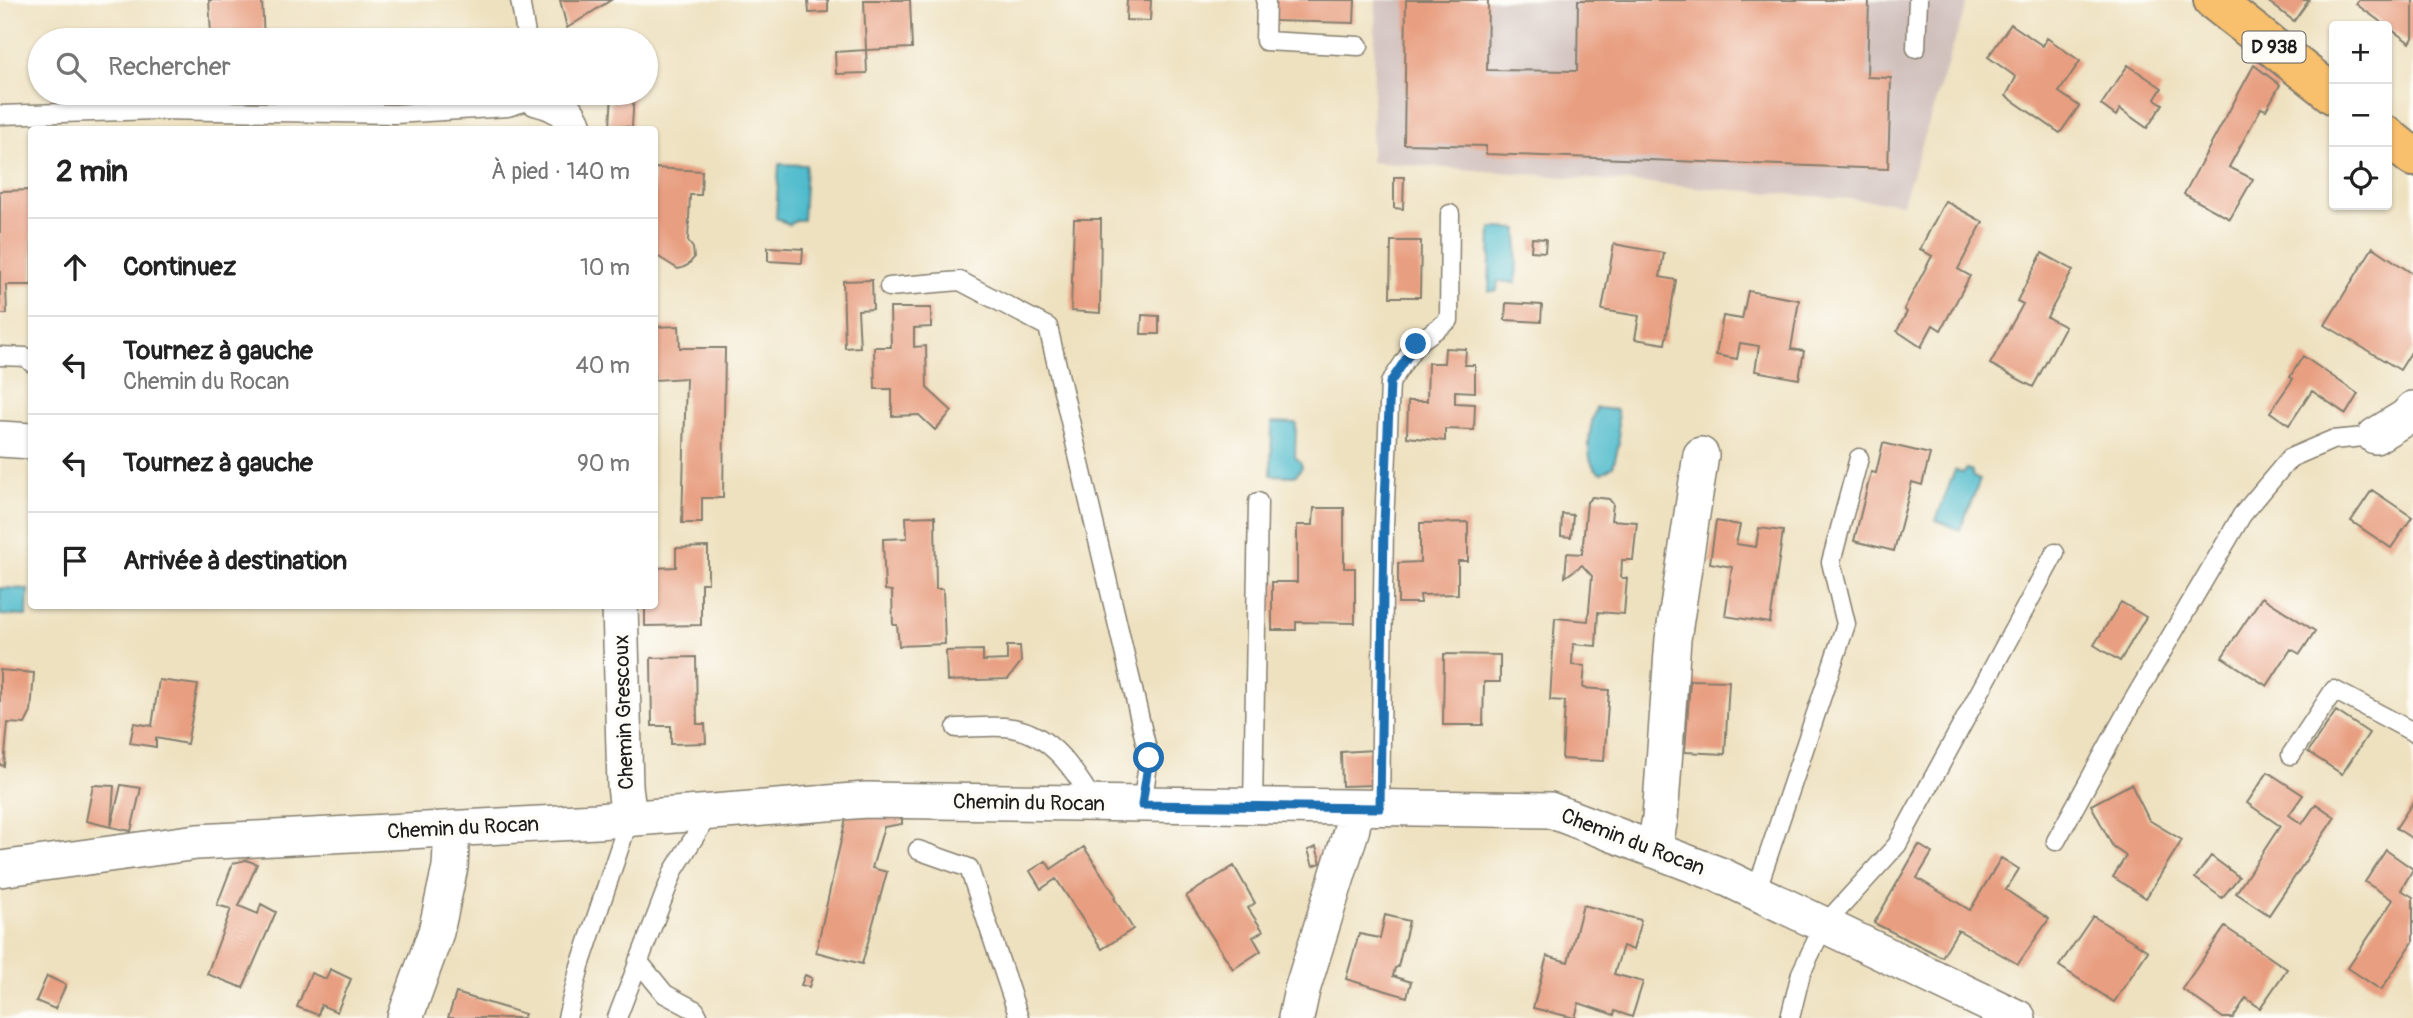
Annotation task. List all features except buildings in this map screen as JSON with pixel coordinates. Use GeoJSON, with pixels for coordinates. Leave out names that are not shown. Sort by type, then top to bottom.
{"type":"FeatureCollection","features":[{"type":"Feature","properties":{"kind":"main road","name":"D 938"},"geometry":{"type":"LineString","coordinates":[[2213,0],[2329,91]]}},
{"type":"Feature","properties":{"kind":"main road"},"geometry":{"type":"LineString","coordinates":[[2392,140],[2413,157]]}},
{"type":"Feature","properties":{"kind":"street"},"geometry":{"type":"LineString","coordinates":[[559,105],[572,118],[574,126]]}},
{"type":"Feature","properties":{"kind":"street"},"geometry":{"type":"LineString","coordinates":[[2375,436],[2406,417],[2413,409]]}},
{"type":"Feature","properties":{"kind":"street"},"geometry":{"type":"LineString","coordinates":[[0,439],[28,441]]}},
{"type":"Feature","properties":{"kind":"street"},"geometry":{"type":"LineString","coordinates":[[1654,850],[1660,818],[1673,639],[1701,455]]}},
{"type":"Feature","properties":{"kind":"street","name":"Chemin Grescoux"},"geometry":{"type":"LineString","coordinates":[[620,609],[625,786],[629,819]]}},
{"type":"Feature","properties":{"kind":"street","name":"Chemin du Rocan"},"geometry":{"type":"LineString","coordinates":[[0,869],[197,842],[629,819],[866,800],[1550,810],[1720,875],[2018,1018]]}},
{"type":"Feature","properties":{"kind":"street"},"geometry":{"type":"LineString","coordinates":[[1296,1018],[1302,990],[1352,828],[1368,808]]}},
{"type":"Feature","properties":{"kind":"street"},"geometry":{"type":"LineString","coordinates":[[405,1018],[436,932],[450,867],[452,829]]}},
{"type":"Feature","properties":{"kind":"lane"},"geometry":{"type":"LineString","coordinates":[[520,0],[525,28]]}},
{"type":"Feature","properties":{"kind":"lane"},"geometry":{"type":"LineString","coordinates":[[1266,0],[1265,41],[1359,46]]}},
{"type":"Feature","properties":{"kind":"lane"},"geometry":{"type":"LineString","coordinates":[[1916,48],[1918,0]]}},
{"type":"Feature","properties":{"kind":"lane"},"geometry":{"type":"LineString","coordinates":[[0,115],[155,110],[395,114],[513,105]]}},
{"type":"Feature","properties":{"kind":"lane"},"geometry":{"type":"LineString","coordinates":[[1368,808],[1390,383],[1416,344],[1449,320],[1450,214]]}},
{"type":"Feature","properties":{"kind":"lane"},"geometry":{"type":"LineString","coordinates":[[889,287],[960,281],[1048,327],[1149,758],[1142,805]]}},
{"type":"Feature","properties":{"kind":"lane"},"geometry":{"type":"LineString","coordinates":[[0,356],[28,359]]}},
{"type":"Feature","properties":{"kind":"lane"},"geometry":{"type":"LineString","coordinates":[[2056,841],[2130,706],[2242,515],[2290,458],[2332,440],[2375,436]]}},
{"type":"Feature","properties":{"kind":"lane"},"geometry":{"type":"LineString","coordinates":[[1756,892],[1846,624],[1831,562],[1858,457]]}},
{"type":"Feature","properties":{"kind":"lane"},"geometry":{"type":"LineString","coordinates":[[1253,807],[1258,502]]}},
{"type":"Feature","properties":{"kind":"lane"},"geometry":{"type":"LineString","coordinates":[[1790,1018],[1801,973],[1824,925],[1897,845],[2055,553]]}},
{"type":"Feature","properties":{"kind":"lane"},"geometry":{"type":"LineString","coordinates":[[2291,755],[2334,690],[2413,732]]}},
{"type":"Feature","properties":{"kind":"lane"},"geometry":{"type":"LineString","coordinates":[[956,728],[1012,728],[1043,739],[1076,774],[1095,804]]}},
{"type":"Feature","properties":{"kind":"lane"},"geometry":{"type":"LineString","coordinates":[[617,1018],[674,870],[710,812]]}},
{"type":"Feature","properties":{"kind":"lane"},"geometry":{"type":"LineString","coordinates":[[567,1018],[580,966],[629,819]]}},
{"type":"Feature","properties":{"kind":"lane"},"geometry":{"type":"LineString","coordinates":[[918,850],[969,868],[1019,1018]]}},
{"type":"Feature","properties":{"kind":"lane"},"geometry":{"type":"LineString","coordinates":[[638,961],[665,994],[695,1010],[699,1018]]}},
{"type":"Feature","properties":{"kind":"shaded area"},"geometry":{"type":"Polygon","coordinates":[[[1376,0],[1968,0],[1903,203],[1371,162],[1376,0]]]}},
{"type":"Feature","properties":{"kind":"water"},"geometry":{"type":"Polygon","coordinates":[[[779,164],[806,165],[803,220],[789,225],[776,218],[779,164]]]}},
{"type":"Feature","properties":{"kind":"water"},"geometry":{"type":"Polygon","coordinates":[[[1491,228],[1518,229],[1516,283],[1498,281],[1497,291],[1489,291],[1491,228]]]}},
{"type":"Feature","properties":{"kind":"water"},"geometry":{"type":"Polygon","coordinates":[[[1596,408],[1617,410],[1619,444],[1613,466],[1602,473],[1595,469],[1589,454],[1591,425],[1596,408]]]}},
{"type":"Feature","properties":{"kind":"water"},"geometry":{"type":"Polygon","coordinates":[[[1272,422],[1296,423],[1295,457],[1302,467],[1295,476],[1271,475],[1272,422]]]}},
{"type":"Feature","properties":{"kind":"water"},"geometry":{"type":"Polygon","coordinates":[[[1967,469],[1972,471],[1973,477],[1980,480],[1960,530],[1936,520],[1955,470],[1963,473],[1967,469]]]}},
{"type":"Feature","properties":{"kind":"water"},"geometry":{"type":"Polygon","coordinates":[[[0,588],[28,589],[27,616],[0,615],[0,588]]]}},
{"type":"Feature","properties":{"kind":"route"},"geometry":{"type":"LineString","coordinates":[[1149,758],[1142,805],[1380,808],[1384,525],[1390,383],[1416,344]]}}]}
